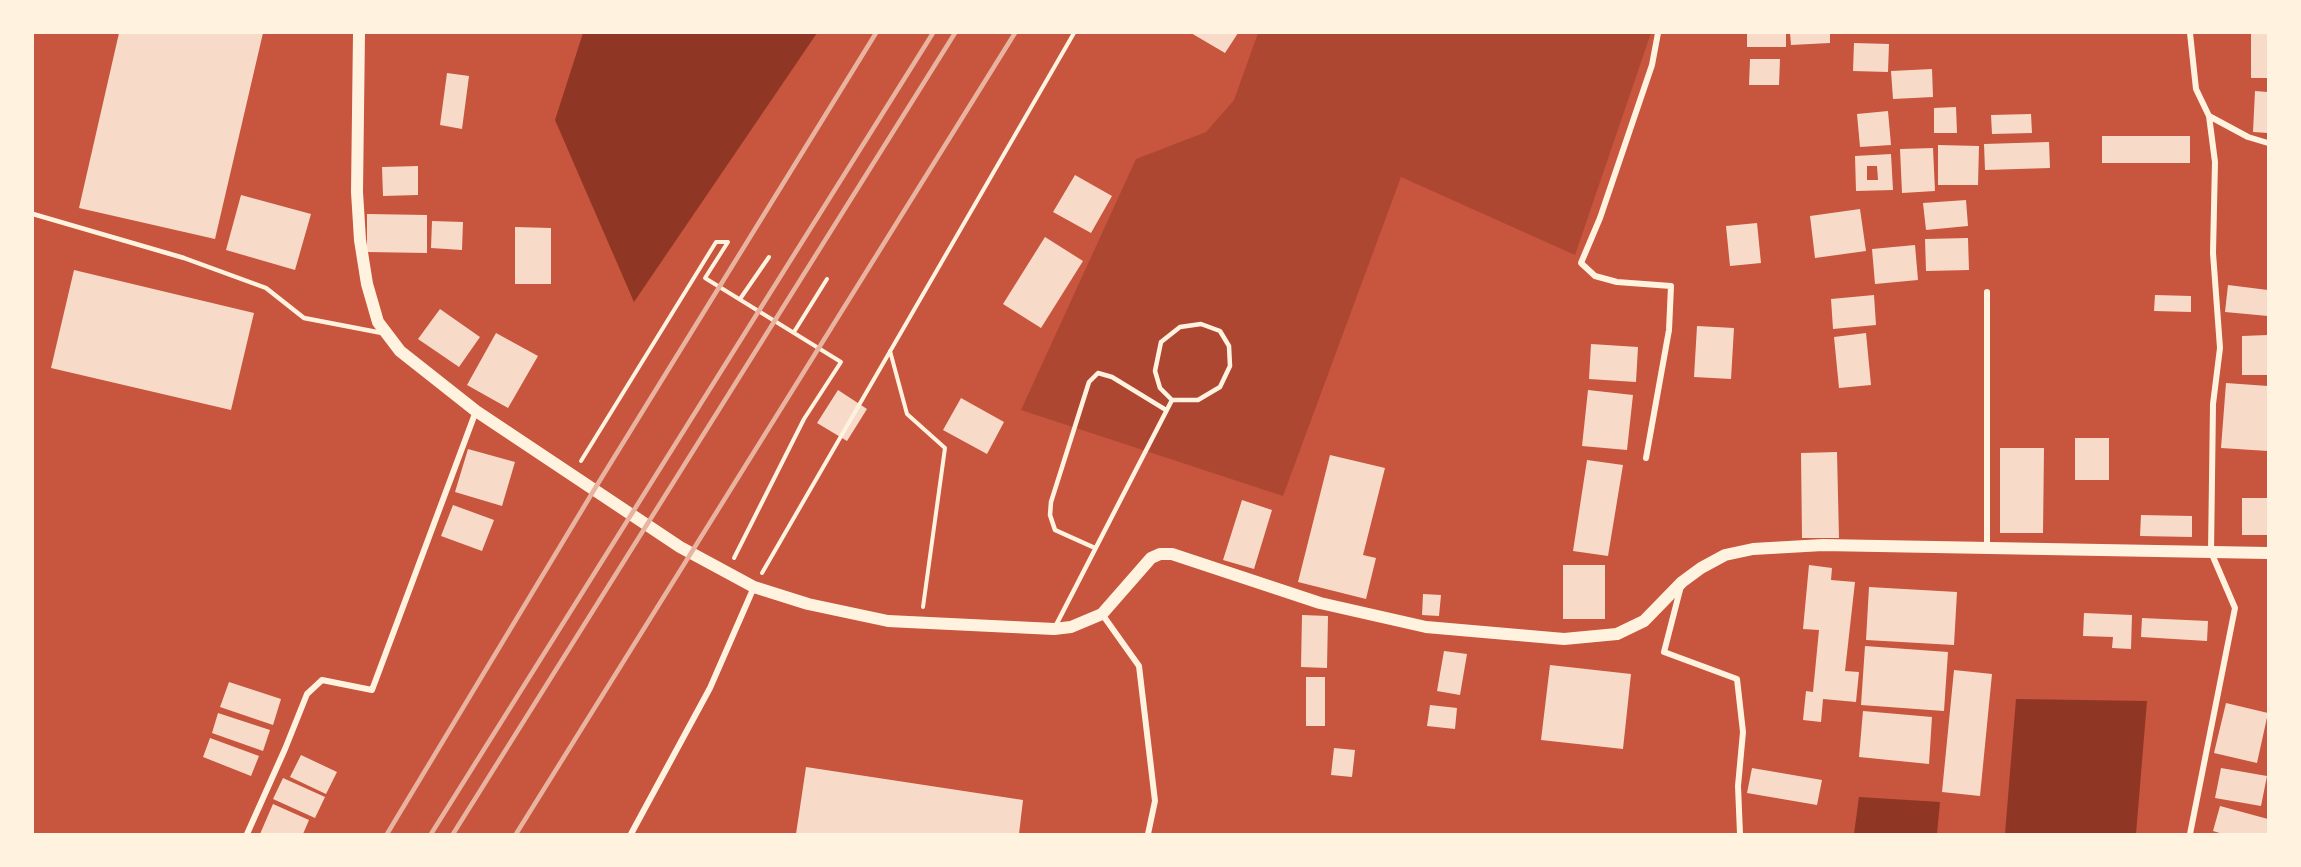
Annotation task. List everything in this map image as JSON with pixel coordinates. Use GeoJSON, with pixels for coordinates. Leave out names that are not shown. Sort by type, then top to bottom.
{"type":"FeatureCollection","features":[{"type":"Feature","properties":{"kind":"main road"},"geometry":{"type":"LineString","coordinates":[[359,33],[357,192],[360,240],[370,294],[378,322],[400,351],[476,411],[680,547],[754,587],[819,607],[888,621],[1054,629],[1071,627],[1102,614],[1144,565],[1160,554],[1172,554],[1320,603],[1426,627],[1564,639],[1617,634],[1644,621],[1682,582],[1701,568],[1725,555],[1753,549],[1823,544],[2268,553]]}},
{"type":"Feature","properties":{"kind":"street"},"geometry":{"type":"LineString","coordinates":[[1646,458],[1670,330],[1671,286],[1617,282],[1595,276],[1581,263],[1600,218],[1652,64],[1658,33]]}},
{"type":"Feature","properties":{"kind":"street"},"geometry":{"type":"LineString","coordinates":[[2190,33],[2196,89],[2209,116],[2215,162],[2213,253],[2220,348],[2213,404],[2211,552],[2235,608],[2190,834]]}},
{"type":"Feature","properties":{"kind":"street"},"geometry":{"type":"LineString","coordinates":[[2209,116],[2248,137],[2268,143]]}},
{"type":"Feature","properties":{"kind":"street"},"geometry":{"type":"LineString","coordinates":[[1987,292],[1987,548]]}},
{"type":"Feature","properties":{"kind":"street"},"geometry":{"type":"LineString","coordinates":[[247,834],[307,694],[322,680],[372,690],[476,411]]}},
{"type":"Feature","properties":{"kind":"street"},"geometry":{"type":"LineString","coordinates":[[1682,582],[1664,652],[1737,679],[1743,732],[1738,786],[1740,834]]}},
{"type":"Feature","properties":{"kind":"street"},"geometry":{"type":"LineString","coordinates":[[631,834],[710,688],[754,587]]}},
{"type":"Feature","properties":{"kind":"street"},"geometry":{"type":"LineString","coordinates":[[1102,614],[1139,666],[1155,801],[1148,834]]}},
{"type":"Feature","properties":{"kind":"lane"},"geometry":{"type":"LineString","coordinates":[[33,214],[184,258],[266,288],[304,318],[387,334]]}},
{"type":"Feature","properties":{"kind":"lane"},"geometry":{"type":"LineString","coordinates":[[1201,324],[1220,331],[1229,346],[1230,366],[1220,387],[1198,400],[1172,400],[1160,388],[1155,371],[1161,342],[1180,327],[1201,324]]}},
{"type":"Feature","properties":{"kind":"lane"},"geometry":{"type":"LineString","coordinates":[[1095,548],[1055,530],[1050,515],[1089,382],[1098,373],[1112,377],[1166,410]]}},
{"type":"Feature","properties":{"kind":"lane"},"geometry":{"type":"LineString","coordinates":[[1054,629],[1172,400]]}},
{"type":"Feature","properties":{"kind":"path"},"geometry":{"type":"LineString","coordinates":[[754,587],[1074,33]]}},
{"type":"Feature","properties":{"kind":"path"},"geometry":{"type":"LineString","coordinates":[[573,474],[716,242],[728,242],[705,278],[841,362],[804,419],[727,572]]}},
{"type":"Feature","properties":{"kind":"path"},"geometry":{"type":"LineString","coordinates":[[740,299],[769,257]]}},
{"type":"Feature","properties":{"kind":"path"},"geometry":{"type":"LineString","coordinates":[[794,333],[827,279]]}},
{"type":"Feature","properties":{"kind":"path"},"geometry":{"type":"LineString","coordinates":[[890,351],[907,414],[945,448],[921,622]]}},
{"type":"Feature","properties":{"kind":"shaded area"},"geometry":{"type":"Polygon","coordinates":[[[583,33],[817,33],[634,302],[555,120],[583,33]]]}},
{"type":"Feature","properties":{"kind":"shaded area"},"geometry":{"type":"Polygon","coordinates":[[[1258,33],[1651,33],[1575,255],[1401,177],[1283,496],[1021,410],[1136,159],[1206,132],[1234,100],[1258,33]]]}},
{"type":"Feature","properties":{"kind":"shaded area"},"geometry":{"type":"Polygon","coordinates":[[[2016,699],[2147,701],[2136,834],[2005,834],[2016,699]]]}},
{"type":"Feature","properties":{"kind":"shaded area"},"geometry":{"type":"Polygon","coordinates":[[[1859,797],[1940,802],[1937,834],[1854,834],[1859,797]]]}},
{"type":"Feature","properties":{"kind":"building"},"geometry":{"type":"Polygon","coordinates":[[[119,33],[263,33],[215,239],[79,208],[119,33]]]}},
{"type":"Feature","properties":{"kind":"building"},"geometry":{"type":"Polygon","coordinates":[[[1191,33],[1238,33],[1225,53],[1191,33]]]}},
{"type":"Feature","properties":{"kind":"building"},"geometry":{"type":"Polygon","coordinates":[[[1747,33],[1786,33],[1786,47],[1747,47],[1747,33]]]}},
{"type":"Feature","properties":{"kind":"building"},"geometry":{"type":"Polygon","coordinates":[[[1790,33],[1830,33],[1830,43],[1791,45],[1790,33]]]}},
{"type":"Feature","properties":{"kind":"building"},"geometry":{"type":"Polygon","coordinates":[[[2251,33],[2268,33],[2268,78],[2251,78],[2251,33]]]}},
{"type":"Feature","properties":{"kind":"building"},"geometry":{"type":"Polygon","coordinates":[[[1854,43],[1889,44],[1888,72],[1853,71],[1854,43]]]}},
{"type":"Feature","properties":{"kind":"building"},"geometry":{"type":"Polygon","coordinates":[[[1750,59],[1780,59],[1779,85],[1749,85],[1750,59]]]}},
{"type":"Feature","properties":{"kind":"building"},"geometry":{"type":"Polygon","coordinates":[[[1932,69],[1933,97],[1893,99],[1891,71],[1932,69]]]}},
{"type":"Feature","properties":{"kind":"building"},"geometry":{"type":"Polygon","coordinates":[[[447,73],[469,76],[462,129],[440,125],[447,73]]]}},
{"type":"Feature","properties":{"kind":"building"},"geometry":{"type":"Polygon","coordinates":[[[2255,91],[2268,92],[2268,133],[2253,132],[2255,91]]]}},
{"type":"Feature","properties":{"kind":"building"},"geometry":{"type":"Polygon","coordinates":[[[1956,107],[1957,133],[1934,133],[1934,108],[1956,107]]]}},
{"type":"Feature","properties":{"kind":"building"},"geometry":{"type":"Polygon","coordinates":[[[1888,111],[1891,145],[1860,147],[1857,114],[1888,111]]]}},
{"type":"Feature","properties":{"kind":"building"},"geometry":{"type":"Polygon","coordinates":[[[2031,114],[2032,133],[1992,134],[1991,115],[2031,114]]]}},
{"type":"Feature","properties":{"kind":"building"},"geometry":{"type":"Polygon","coordinates":[[[2102,136],[2190,136],[2190,163],[2102,163],[2102,136]]]}},
{"type":"Feature","properties":{"kind":"building"},"geometry":{"type":"Polygon","coordinates":[[[2049,142],[2050,168],[1985,170],[1984,144],[2049,142]]]}},
{"type":"Feature","properties":{"kind":"building"},"geometry":{"type":"Polygon","coordinates":[[[1938,145],[1979,146],[1978,185],[1938,185],[1938,145]]]}},
{"type":"Feature","properties":{"kind":"building"},"geometry":{"type":"Polygon","coordinates":[[[1933,148],[1935,191],[1902,193],[1900,149],[1933,148]]]}},
{"type":"Feature","properties":{"kind":"building"},"geometry":{"type":"Polygon","coordinates":[[[1891,154],[1893,190],[1856,191],[1855,156],[1891,154]],[[1867,166],[1867,180],[1878,180],[1877,166],[1867,166]]]}},
{"type":"Feature","properties":{"kind":"building"},"geometry":{"type":"Polygon","coordinates":[[[418,166],[418,195],[383,196],[382,167],[418,166]]]}},
{"type":"Feature","properties":{"kind":"building"},"geometry":{"type":"Polygon","coordinates":[[[1075,175],[1112,196],[1091,233],[1053,212],[1075,175]]]}},
{"type":"Feature","properties":{"kind":"building"},"geometry":{"type":"Polygon","coordinates":[[[241,195],[311,214],[295,270],[226,250],[241,195]]]}},
{"type":"Feature","properties":{"kind":"building"},"geometry":{"type":"Polygon","coordinates":[[[1966,200],[1968,226],[1926,230],[1923,203],[1966,200]]]}},
{"type":"Feature","properties":{"kind":"building"},"geometry":{"type":"Polygon","coordinates":[[[1860,209],[1866,251],[1815,258],[1810,216],[1860,209]]]}},
{"type":"Feature","properties":{"kind":"building"},"geometry":{"type":"Polygon","coordinates":[[[367,214],[427,215],[427,253],[367,252],[367,214]]]}},
{"type":"Feature","properties":{"kind":"building"},"geometry":{"type":"Polygon","coordinates":[[[432,221],[463,222],[462,250],[431,248],[432,221]]]}},
{"type":"Feature","properties":{"kind":"building"},"geometry":{"type":"Polygon","coordinates":[[[1757,223],[1761,263],[1730,266],[1726,226],[1757,223]]]}},
{"type":"Feature","properties":{"kind":"building"},"geometry":{"type":"Polygon","coordinates":[[[515,227],[551,228],[551,284],[515,284],[515,227]]]}},
{"type":"Feature","properties":{"kind":"building"},"geometry":{"type":"Polygon","coordinates":[[[1045,237],[1083,261],[1041,328],[1003,304],[1045,237]]]}},
{"type":"Feature","properties":{"kind":"building"},"geometry":{"type":"Polygon","coordinates":[[[1968,238],[1969,270],[1926,271],[1925,239],[1968,238]]]}},
{"type":"Feature","properties":{"kind":"building"},"geometry":{"type":"Polygon","coordinates":[[[1915,245],[1918,280],[1875,284],[1872,249],[1915,245]]]}},
{"type":"Feature","properties":{"kind":"building"},"geometry":{"type":"Polygon","coordinates":[[[74,270],[254,313],[231,410],[51,368],[74,270]]]}},
{"type":"Feature","properties":{"kind":"building"},"geometry":{"type":"Polygon","coordinates":[[[2228,285],[2268,290],[2268,316],[2225,312],[2228,285]]]}},
{"type":"Feature","properties":{"kind":"building"},"geometry":{"type":"Polygon","coordinates":[[[1874,295],[1876,325],[1833,329],[1831,299],[1874,295]]]}},
{"type":"Feature","properties":{"kind":"building"},"geometry":{"type":"Polygon","coordinates":[[[2155,295],[2191,296],[2191,312],[2154,311],[2155,295]]]}},
{"type":"Feature","properties":{"kind":"building"},"geometry":{"type":"Polygon","coordinates":[[[440,309],[480,337],[459,367],[418,339],[440,309]]]}},
{"type":"Feature","properties":{"kind":"building"},"geometry":{"type":"Polygon","coordinates":[[[1697,326],[1734,328],[1731,379],[1694,377],[1697,326]]]}},
{"type":"Feature","properties":{"kind":"building"},"geometry":{"type":"Polygon","coordinates":[[[496,333],[538,356],[508,408],[467,385],[496,333]]]}},
{"type":"Feature","properties":{"kind":"building"},"geometry":{"type":"Polygon","coordinates":[[[1866,333],[1871,385],[1839,388],[1834,337],[1866,333]]]}},
{"type":"Feature","properties":{"kind":"building"},"geometry":{"type":"Polygon","coordinates":[[[2268,335],[2268,375],[2242,375],[2242,336],[2268,335]]]}},
{"type":"Feature","properties":{"kind":"building"},"geometry":{"type":"Polygon","coordinates":[[[1591,344],[1638,347],[1636,382],[1589,379],[1591,344]]]}},
{"type":"Feature","properties":{"kind":"building"},"geometry":{"type":"Polygon","coordinates":[[[2226,383],[2268,386],[2268,451],[2221,448],[2226,383]]]}},
{"type":"Feature","properties":{"kind":"building"},"geometry":{"type":"Polygon","coordinates":[[[838,390],[867,409],[847,441],[817,423],[838,390]]]}},
{"type":"Feature","properties":{"kind":"building"},"geometry":{"type":"Polygon","coordinates":[[[1588,390],[1633,395],[1627,450],[1582,446],[1588,390]]]}},
{"type":"Feature","properties":{"kind":"building"},"geometry":{"type":"Polygon","coordinates":[[[961,398],[1004,422],[987,454],[943,430],[961,398]]]}},
{"type":"Feature","properties":{"kind":"building"},"geometry":{"type":"Polygon","coordinates":[[[2075,438],[2109,438],[2109,480],[2075,480],[2075,438]]]}},
{"type":"Feature","properties":{"kind":"building"},"geometry":{"type":"Polygon","coordinates":[[[2000,448],[2044,448],[2043,533],[2000,533],[2000,448]]]}},
{"type":"Feature","properties":{"kind":"building"},"geometry":{"type":"Polygon","coordinates":[[[468,449],[515,462],[502,506],[455,492],[468,449]]]}},
{"type":"Feature","properties":{"kind":"building"},"geometry":{"type":"Polygon","coordinates":[[[1837,452],[1839,538],[1802,538],[1801,453],[1837,452]]]}},
{"type":"Feature","properties":{"kind":"building"},"geometry":{"type":"Polygon","coordinates":[[[1330,455],[1385,468],[1363,555],[1376,558],[1366,599],[1298,582],[1330,455]]]}},
{"type":"Feature","properties":{"kind":"building"},"geometry":{"type":"Polygon","coordinates":[[[1587,460],[1623,465],[1608,556],[1573,551],[1587,460]]]}},
{"type":"Feature","properties":{"kind":"building"},"geometry":{"type":"Polygon","coordinates":[[[2242,498],[2268,498],[2268,535],[2242,535],[2242,498]]]}},
{"type":"Feature","properties":{"kind":"building"},"geometry":{"type":"Polygon","coordinates":[[[1242,500],[1272,510],[1254,569],[1223,560],[1242,500]]]}},
{"type":"Feature","properties":{"kind":"building"},"geometry":{"type":"Polygon","coordinates":[[[453,505],[494,520],[482,551],[441,536],[453,505]]]}},
{"type":"Feature","properties":{"kind":"building"},"geometry":{"type":"Polygon","coordinates":[[[2141,515],[2192,516],[2192,537],[2140,536],[2141,515]]]}},
{"type":"Feature","properties":{"kind":"building"},"geometry":{"type":"Polygon","coordinates":[[[1563,565],[1605,565],[1605,619],[1563,619],[1563,565]]]}},
{"type":"Feature","properties":{"kind":"building"},"geometry":{"type":"Polygon","coordinates":[[[1809,565],[1832,568],[1831,580],[1855,582],[1845,671],[1859,672],[1856,702],[1823,699],[1821,722],[1803,720],[1806,691],[1813,692],[1819,630],[1803,629],[1809,565]]]}},
{"type":"Feature","properties":{"kind":"building"},"geometry":{"type":"Polygon","coordinates":[[[1869,587],[1957,592],[1954,645],[1866,640],[1869,587]]]}},
{"type":"Feature","properties":{"kind":"building"},"geometry":{"type":"Polygon","coordinates":[[[1423,594],[1441,595],[1439,616],[1422,615],[1423,594]]]}},
{"type":"Feature","properties":{"kind":"building"},"geometry":{"type":"Polygon","coordinates":[[[2084,613],[2132,615],[2131,649],[2112,648],[2113,637],[2083,636],[2084,613]]]}},
{"type":"Feature","properties":{"kind":"building"},"geometry":{"type":"Polygon","coordinates":[[[1302,615],[1328,616],[1327,668],[1301,667],[1302,615]]]}},
{"type":"Feature","properties":{"kind":"building"},"geometry":{"type":"Polygon","coordinates":[[[2142,618],[2208,621],[2207,641],[2141,637],[2142,618]]]}},
{"type":"Feature","properties":{"kind":"building"},"geometry":{"type":"Polygon","coordinates":[[[1865,646],[1948,652],[1944,711],[1861,705],[1865,646]]]}},
{"type":"Feature","properties":{"kind":"building"},"geometry":{"type":"Polygon","coordinates":[[[1444,651],[1467,654],[1460,695],[1437,691],[1444,651]]]}},
{"type":"Feature","properties":{"kind":"building"},"geometry":{"type":"Polygon","coordinates":[[[1550,665],[1631,674],[1623,749],[1541,740],[1550,665]]]}},
{"type":"Feature","properties":{"kind":"building"},"geometry":{"type":"Polygon","coordinates":[[[1954,670],[1992,674],[1980,796],[1942,792],[1954,670]]]}},
{"type":"Feature","properties":{"kind":"building"},"geometry":{"type":"Polygon","coordinates":[[[1306,677],[1325,677],[1325,726],[1306,726],[1306,677]]]}},
{"type":"Feature","properties":{"kind":"building"},"geometry":{"type":"Polygon","coordinates":[[[229,682],[281,699],[273,725],[220,707],[229,682]]]}},
{"type":"Feature","properties":{"kind":"building"},"geometry":{"type":"Polygon","coordinates":[[[2226,703],[2268,713],[2257,763],[2214,753],[2226,703]]]}},
{"type":"Feature","properties":{"kind":"building"},"geometry":{"type":"Polygon","coordinates":[[[1430,705],[1457,708],[1455,729],[1427,726],[1430,705]]]}},
{"type":"Feature","properties":{"kind":"building"},"geometry":{"type":"Polygon","coordinates":[[[1863,711],[1932,717],[1929,764],[1859,757],[1863,711]]]}},
{"type":"Feature","properties":{"kind":"building"},"geometry":{"type":"Polygon","coordinates":[[[218,713],[270,730],[263,751],[212,733],[218,713]]]}},
{"type":"Feature","properties":{"kind":"building"},"geometry":{"type":"Polygon","coordinates":[[[210,738],[259,756],[251,776],[203,757],[210,738]]]}},
{"type":"Feature","properties":{"kind":"building"},"geometry":{"type":"Polygon","coordinates":[[[1334,748],[1355,750],[1352,777],[1331,775],[1334,748]]]}},
{"type":"Feature","properties":{"kind":"building"},"geometry":{"type":"Polygon","coordinates":[[[301,755],[337,772],[326,794],[290,777],[301,755]]]}},
{"type":"Feature","properties":{"kind":"building"},"geometry":{"type":"Polygon","coordinates":[[[806,767],[1023,800],[1019,834],[796,834],[806,767]]]}},
{"type":"Feature","properties":{"kind":"building"},"geometry":{"type":"Polygon","coordinates":[[[1752,768],[1822,780],[1817,805],[1747,793],[1752,768]]]}},
{"type":"Feature","properties":{"kind":"building"},"geometry":{"type":"Polygon","coordinates":[[[2221,768],[2267,776],[2261,806],[2215,798],[2221,768]]]}},
{"type":"Feature","properties":{"kind":"building"},"geometry":{"type":"Polygon","coordinates":[[[283,778],[325,797],[315,818],[273,799],[283,778]]]}},
{"type":"Feature","properties":{"kind":"building"},"geometry":{"type":"Polygon","coordinates":[[[273,804],[309,820],[303,834],[260,834],[273,804]]]}},
{"type":"Feature","properties":{"kind":"building"},"geometry":{"type":"Polygon","coordinates":[[[2220,806],[2268,819],[2268,834],[2223,834],[2213,831],[2220,806]]]}},
{"type":"Feature","properties":{"kind":"railway"},"geometry":{"type":"LineString","coordinates":[[387,834],[594,490],[876,33]]}},
{"type":"Feature","properties":{"kind":"railway"},"geometry":{"type":"LineString","coordinates":[[431,834],[933,33]]}},
{"type":"Feature","properties":{"kind":"railway"},"geometry":{"type":"LineString","coordinates":[[453,834],[955,33]]}},
{"type":"Feature","properties":{"kind":"railway"},"geometry":{"type":"LineString","coordinates":[[516,834],[1015,33]]}}]}
